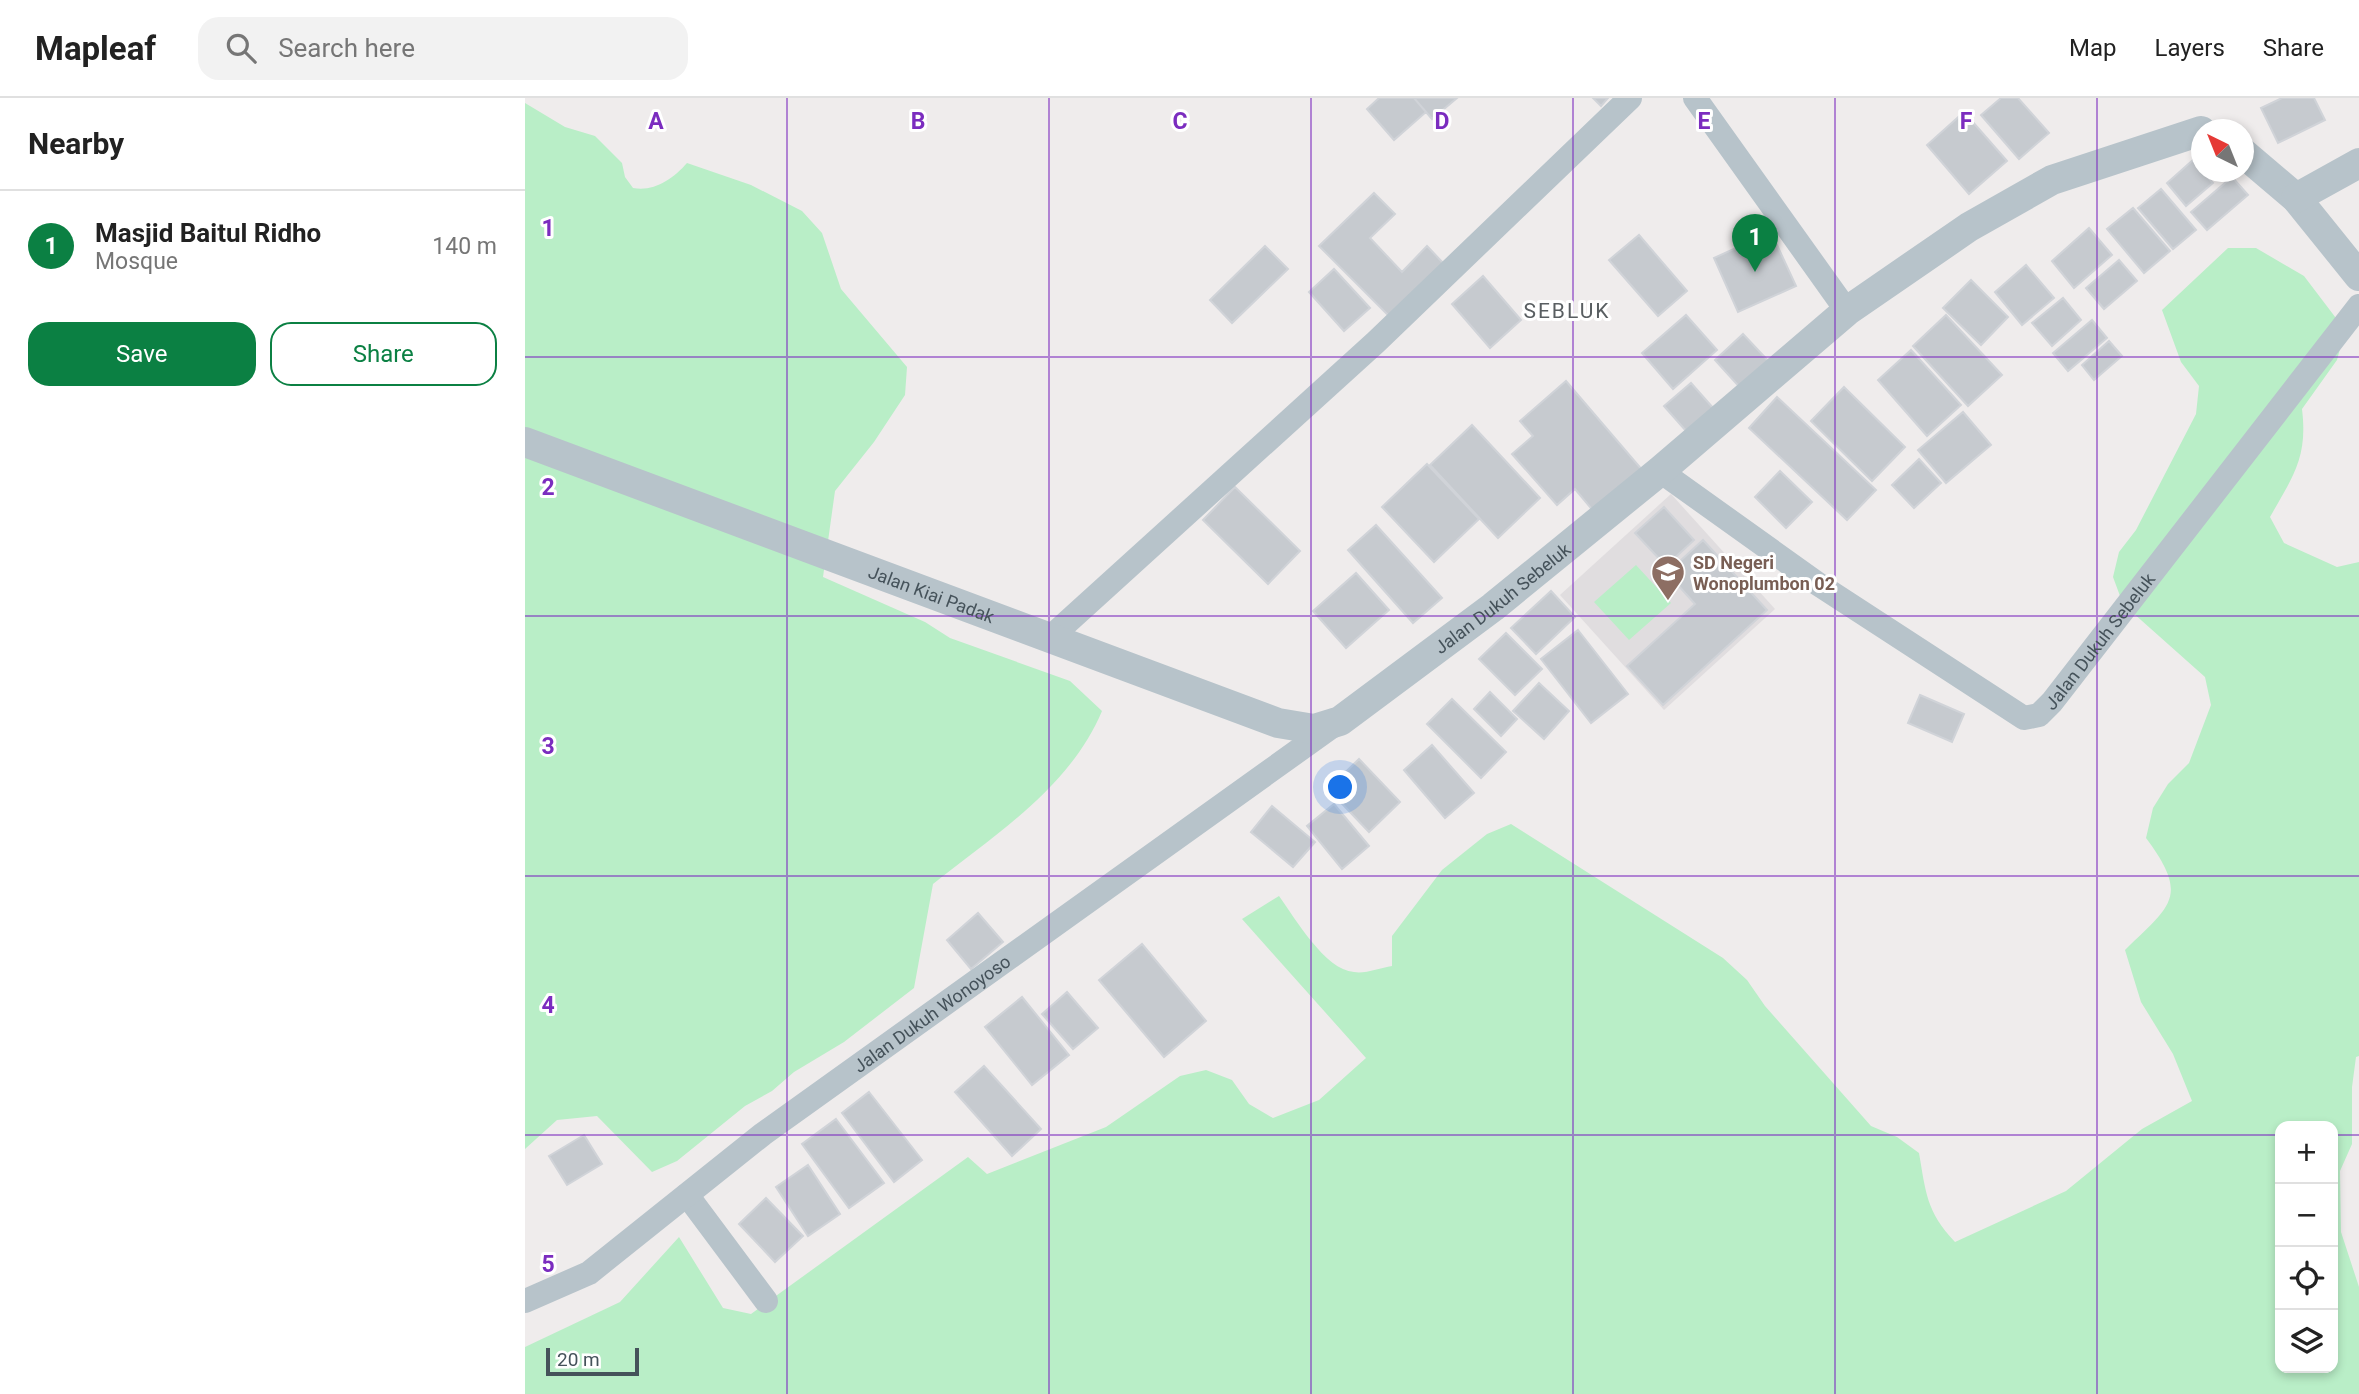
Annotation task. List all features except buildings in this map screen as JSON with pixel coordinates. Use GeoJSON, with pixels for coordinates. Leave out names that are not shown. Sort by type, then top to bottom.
{"type":"FeatureCollection","features":[{"type":"Feature","properties":{"kind":"street"},"geometry":{"type":"LineString","coordinates":[[1052,636],[1376,342],[1630,98]]}},
{"type":"Feature","properties":{"kind":"street"},"geometry":{"type":"LineString","coordinates":[[1695,98],[1847,311]]}},
{"type":"Feature","properties":{"kind":"street","name":"Jalan Dukuh Sebeluk"},"geometry":{"type":"LineString","coordinates":[[1341,721],[1493,607],[1660,471],[1847,311],[1969,227],[2052,180],[2191,134]]}},
{"type":"Feature","properties":{"kind":"street"},"geometry":{"type":"LineString","coordinates":[[2254,162],[2296,198],[2359,276]]}},
{"type":"Feature","properties":{"kind":"street"},"geometry":{"type":"LineString","coordinates":[[2296,198],[2359,163]]}},
{"type":"Feature","properties":{"kind":"street","name":"Jalan Dukuh Sebeluk"},"geometry":{"type":"LineString","coordinates":[[1660,471],[1818,584],[2024,718],[2031,718],[2052,702],[2359,306]]}},
{"type":"Feature","properties":{"kind":"street","name":"Jalan Kiai Padak"},"geometry":{"type":"LineString","coordinates":[[525,442],[1052,636],[1278,723],[1314,729],[1341,721]]}},
{"type":"Feature","properties":{"kind":"street","name":"Jalan Dukuh Wonoyoso"},"geometry":{"type":"LineString","coordinates":[[525,1301],[589,1273],[763,1134],[1341,721]]}},
{"type":"Feature","properties":{"kind":"street"},"geometry":{"type":"LineString","coordinates":[[687,1195],[766,1301]]}},
{"type":"Feature","properties":{"kind":"shaded area","name":"SD Negeri Wonoplumbon 02"},"geometry":{"type":"Polygon","coordinates":[[[1671,494],[1775,609],[1664,710],[1560,595],[1671,494]]]}},
{"type":"Feature","properties":{"kind":"green space"},"geometry":{"type":"Polygon","coordinates":[[[525,103],[565,127],[595,136],[622,163],[625,177],[633,188],[648,188],[663,183],[687,163],[751,185],[802,211],[822,233],[841,289],[907,367],[905,395],[874,442],[835,491],[823,577],[925,622],[950,638],[1070,681],[1102,711],[1071,763],[1051,786],[1006,827],[933,884],[914,988],[844,1042],[745,1106],[677,1161],[652,1172],[597,1116],[557,1120],[525,1149],[525,103]]]}},
{"type":"Feature","properties":{"kind":"green space"},"geometry":{"type":"Polygon","coordinates":[[[2228,248],[2256,248],[2304,276],[2345,330],[2337,360],[2302,409],[2301,454],[2292,478],[2270,517],[2284,543],[2337,567],[2359,562],[2359,1056],[2356,1057],[2352,1087],[2352,1144],[2340,1171],[2341,1232],[2359,1287],[2359,1394],[525,1394],[525,1347],[620,1302],[679,1237],[723,1308],[751,1314],[968,1157],[987,1174],[1106,1127],[1180,1076],[1206,1070],[1232,1080],[1249,1104],[1273,1118],[1319,1100],[1366,1058],[1242,919],[1279,896],[1312,942],[1343,969],[1368,972],[1392,966],[1392,936],[1442,870],[1487,834],[1511,824],[1723,958],[1747,980],[1765,1006],[1871,1126],[1897,1137],[1919,1153],[1926,1191],[1933,1211],[1955,1242],[2066,1191],[2142,1129],[2192,1101],[2173,1054],[2141,1002],[2125,950],[2154,922],[2169,899],[2171,888],[2168,874],[2146,838],[2153,808],[2168,784],[2189,763],[2211,705],[2205,677],[2123,604],[2113,577],[2119,552],[2136,530],[2196,414],[2199,386],[2181,362],[2162,310],[2228,248]]]}},
{"type":"Feature","properties":{"kind":"green space"},"geometry":{"type":"Polygon","coordinates":[[[1636,565],[1671,603],[1629,640],[1594,602],[1636,565]]]}},
{"type":"Feature","properties":{"kind":"place","name":"Masjid Baitul Ridho"},"geometry":{"type":"Point","coordinates":[1755,272]}},
{"type":"Feature","properties":{"kind":"place","name":"SD Negeri Wonoplumbon 02"},"geometry":{"type":"Point","coordinates":[1668,602]}},
{"type":"Feature","properties":{"kind":"district","name":"SEBLUK"},"geometry":{"type":"Point","coordinates":[1567,311]}}]}
